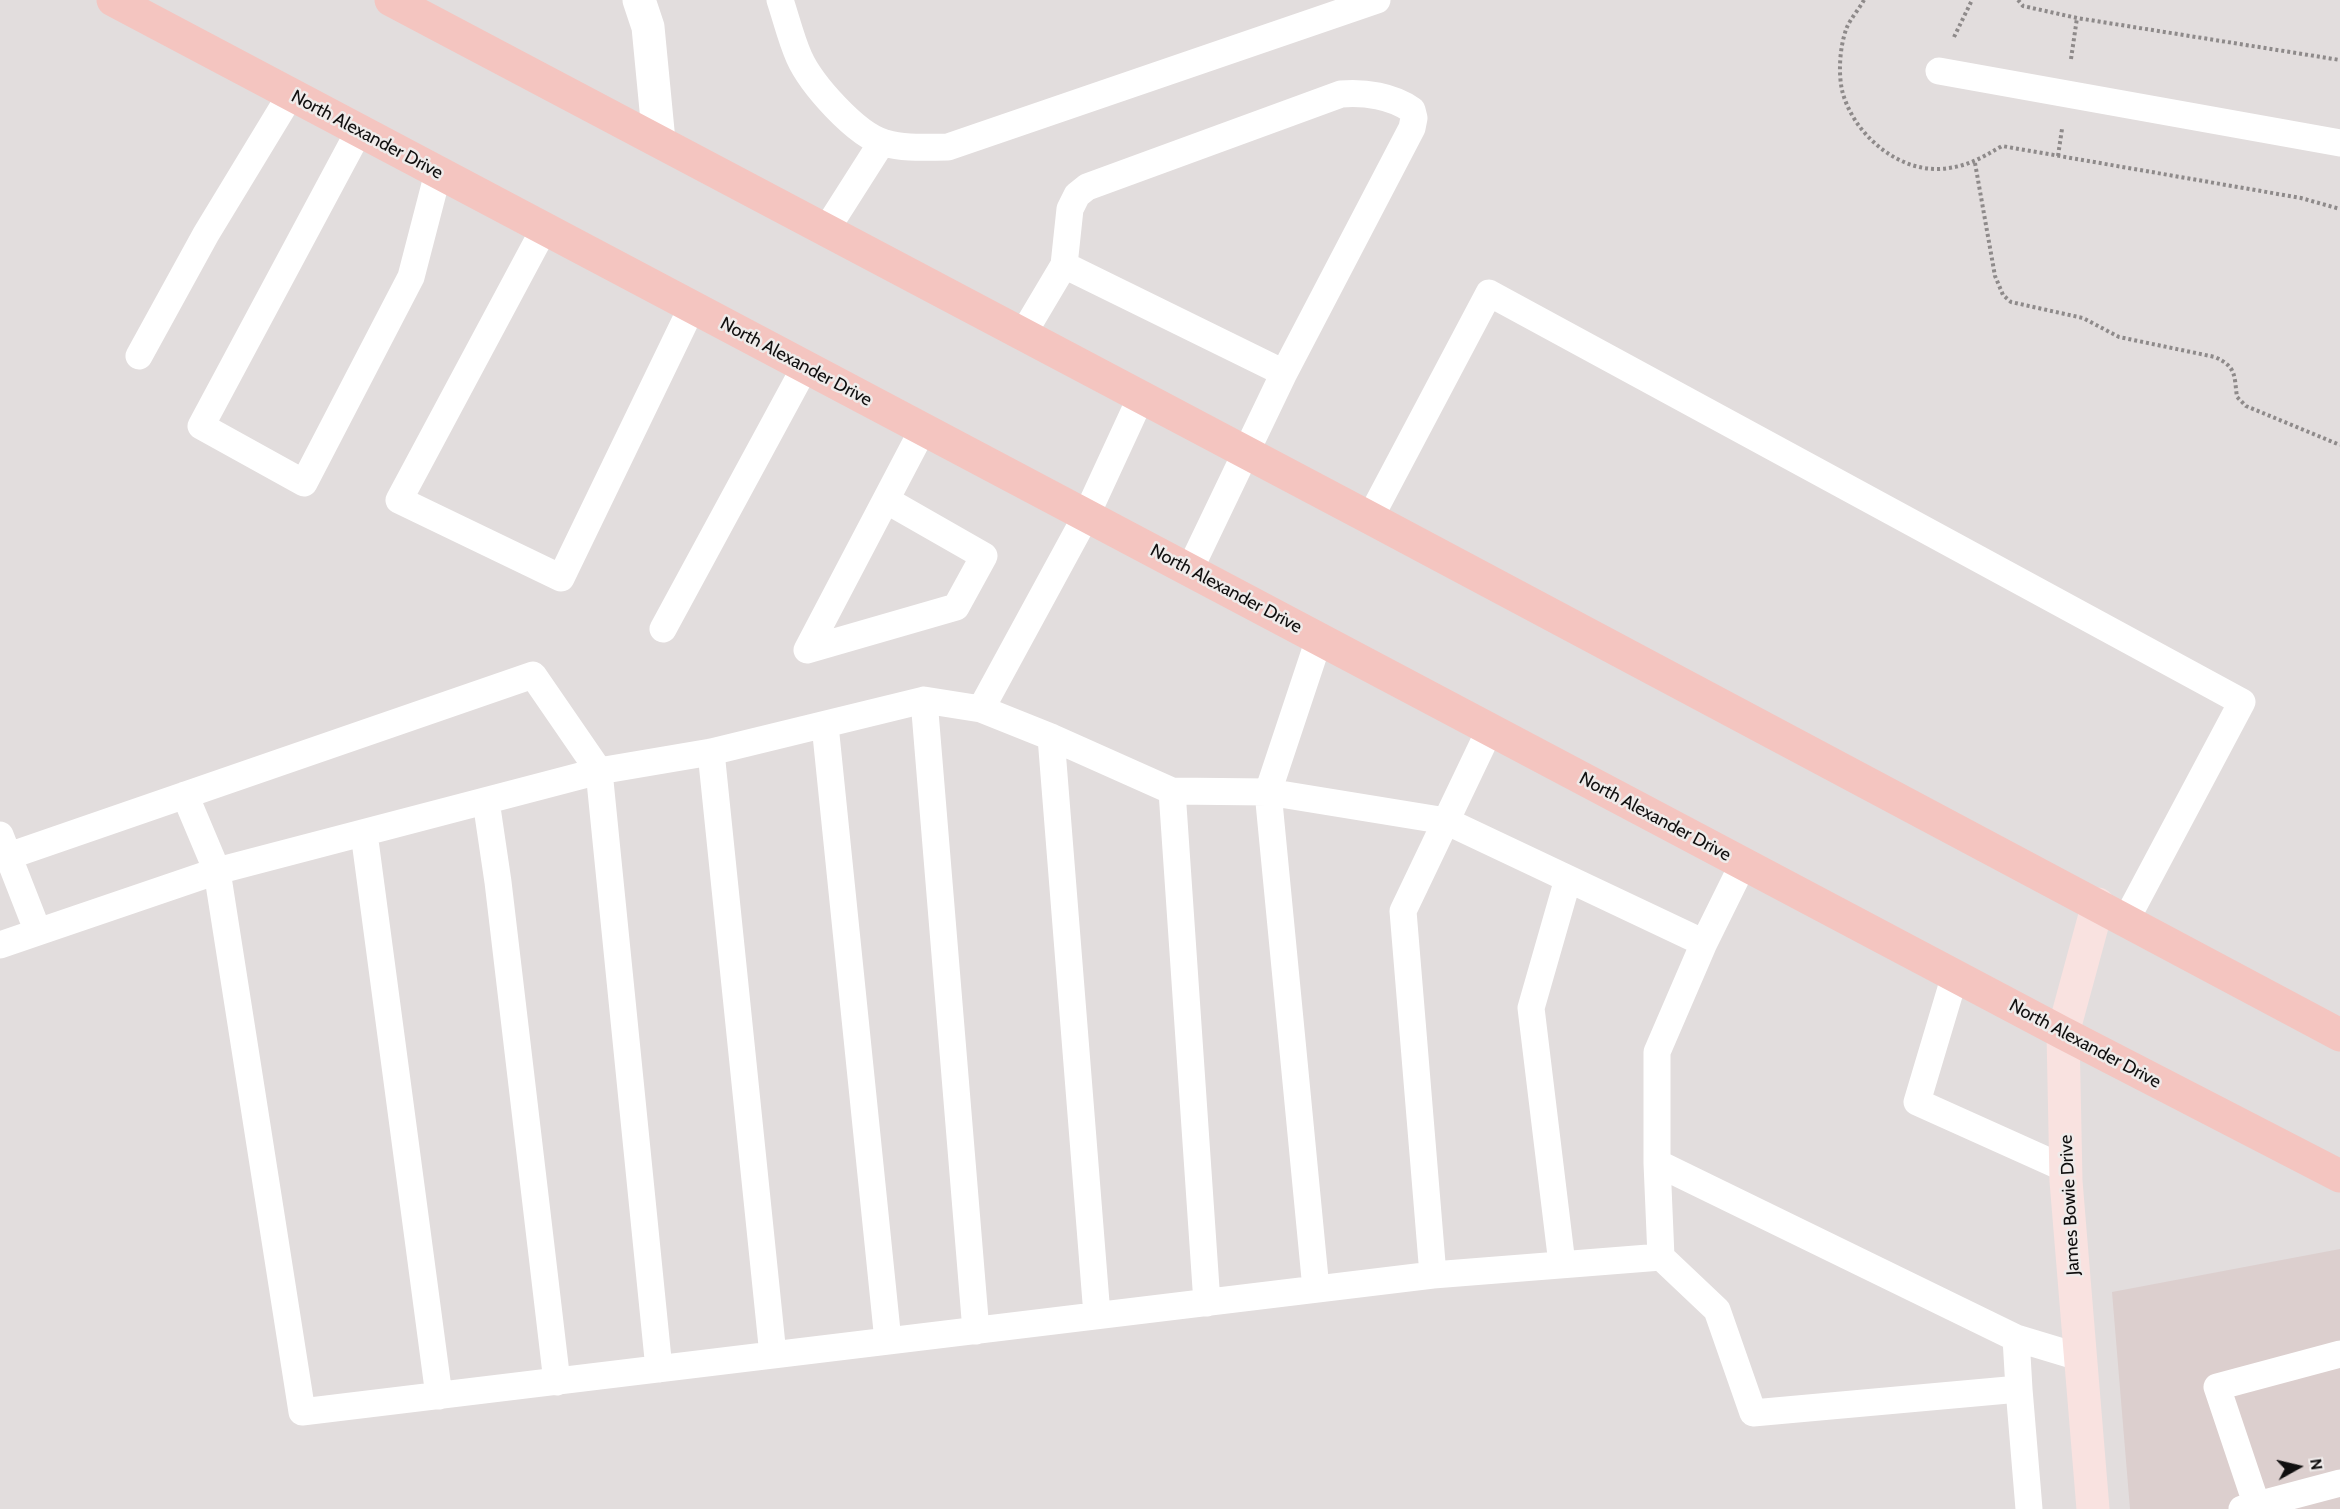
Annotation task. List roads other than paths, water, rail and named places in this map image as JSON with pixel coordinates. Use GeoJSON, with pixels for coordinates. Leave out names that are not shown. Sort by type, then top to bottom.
{"type":"FeatureCollection","features":[{"type":"Feature","properties":{"kind":"main road","name":"North Alexander Drive"},"geometry":{"type":"LineString","coordinates":[[113,0],[2063,1033],[2340,1176]]}},
{"type":"Feature","properties":{"kind":"main road"},"geometry":{"type":"LineString","coordinates":[[391,0],[2098,904],[2340,1035]]}},
{"type":"Feature","properties":{"kind":"street"},"geometry":{"type":"LineString","coordinates":[[639,0],[648,27],[659,141]]}},
{"type":"Feature","properties":{"kind":"street","name":"James Bowie Drive"},"geometry":{"type":"LineString","coordinates":[[2093,1509],[2079,1357],[2066,1169],[2063,1033],[2098,904]]}},
{"type":"Feature","properties":{"kind":"lane"},"geometry":{"type":"LineString","coordinates":[[780,0],[799,57],[825,96],[850,121],[882,142],[905,147],[948,147],[1377,0]]}},
{"type":"Feature","properties":{"kind":"lane"},"geometry":{"type":"LineString","coordinates":[[1939,71],[2340,143]]}},
{"type":"Feature","properties":{"kind":"lane"},"geometry":{"type":"LineString","coordinates":[[1023,334],[1064,265],[1070,209],[1077,195],[1087,187],[1341,93],[1398,100],[1412,110],[1414,118],[1412,128],[1284,373],[1190,569]]}},
{"type":"Feature","properties":{"kind":"lane"},"geometry":{"type":"LineString","coordinates":[[139,356],[207,234],[291,94]]}},
{"type":"Feature","properties":{"kind":"lane"},"geometry":{"type":"LineString","coordinates":[[359,131],[201,426],[304,483],[411,276],[438,173]]}},
{"type":"Feature","properties":{"kind":"lane"},"geometry":{"type":"LineString","coordinates":[[826,230],[882,142]]}},
{"type":"Feature","properties":{"kind":"lane"},"geometry":{"type":"LineString","coordinates":[[544,229],[399,500],[561,578],[692,307]]}},
{"type":"Feature","properties":{"kind":"lane"},"geometry":{"type":"LineString","coordinates":[[1064,265],[1284,373]]}},
{"type":"Feature","properties":{"kind":"lane"},"geometry":{"type":"LineString","coordinates":[[1370,518],[1489,293],[2242,702],[2126,920]]}},
{"type":"Feature","properties":{"kind":"lane"},"geometry":{"type":"LineString","coordinates":[[663,629],[806,367]]}},
{"type":"Feature","properties":{"kind":"lane"},"geometry":{"type":"LineString","coordinates":[[981,709],[1086,516],[1141,397]]}},
{"type":"Feature","properties":{"kind":"lane"},"geometry":{"type":"LineString","coordinates":[[886,500],[984,556],[956,607],[807,650],[923,429]]}},
{"type":"Feature","properties":{"kind":"lane"},"geometry":{"type":"LineString","coordinates":[[1316,1289],[1268,792],[1319,639]]}},
{"type":"Feature","properties":{"kind":"lane"},"geometry":{"type":"LineString","coordinates":[[38,932],[3,850],[185,795],[533,675],[599,771],[659,1369]]}},
{"type":"Feature","properties":{"kind":"lane"},"geometry":{"type":"LineString","coordinates":[[924,700],[976,1330]]}},
{"type":"Feature","properties":{"kind":"lane"},"geometry":{"type":"LineString","coordinates":[[0,945],[217,872],[364,833],[599,771],[711,752],[924,700],[981,709],[1051,737],[1172,791],[1268,792],[1446,821],[1704,944]]}},
{"type":"Feature","properties":{"kind":"lane"},"geometry":{"type":"LineString","coordinates":[[825,725],[888,1341]]}},
{"type":"Feature","properties":{"kind":"lane"},"geometry":{"type":"LineString","coordinates":[[1433,1275],[1403,911],[1490,729]]}},
{"type":"Feature","properties":{"kind":"lane"},"geometry":{"type":"LineString","coordinates":[[1051,737],[1097,1316]]}},
{"type":"Feature","properties":{"kind":"lane"},"geometry":{"type":"LineString","coordinates":[[711,752],[773,1355]]}},
{"type":"Feature","properties":{"kind":"lane"},"geometry":{"type":"LineString","coordinates":[[1172,791],[1207,1303]]}},
{"type":"Feature","properties":{"kind":"lane"},"geometry":{"type":"LineString","coordinates":[[185,795],[217,872],[302,1412],[1433,1275],[1661,1257]]}},
{"type":"Feature","properties":{"kind":"lane"},"geometry":{"type":"LineString","coordinates":[[486,801],[498,882],[557,1382]]}},
{"type":"Feature","properties":{"kind":"lane"},"geometry":{"type":"LineString","coordinates":[[364,833],[439,1396]]}},
{"type":"Feature","properties":{"kind":"lane"},"geometry":{"type":"LineString","coordinates":[[1743,864],[1704,944],[1657,1052],[1657,1162],[1661,1257],[1717,1310],[1753,1413],[2019,1389]]}},
{"type":"Feature","properties":{"kind":"lane"},"geometry":{"type":"LineString","coordinates":[[1562,1264],[1531,1008],[1568,879]]}},
{"type":"Feature","properties":{"kind":"lane"},"geometry":{"type":"LineString","coordinates":[[1954,975],[1917,1102],[2066,1169]]}},
{"type":"Feature","properties":{"kind":"lane"},"geometry":{"type":"LineString","coordinates":[[1657,1162],[2016,1338],[2079,1357]]}},
{"type":"Feature","properties":{"kind":"lane"},"geometry":{"type":"LineString","coordinates":[[2016,1338],[2029,1509]]}},
{"type":"Feature","properties":{"kind":"lane"},"geometry":{"type":"LineString","coordinates":[[2340,1354],[2217,1387],[2250,1507],[2340,1483]]}}]}
